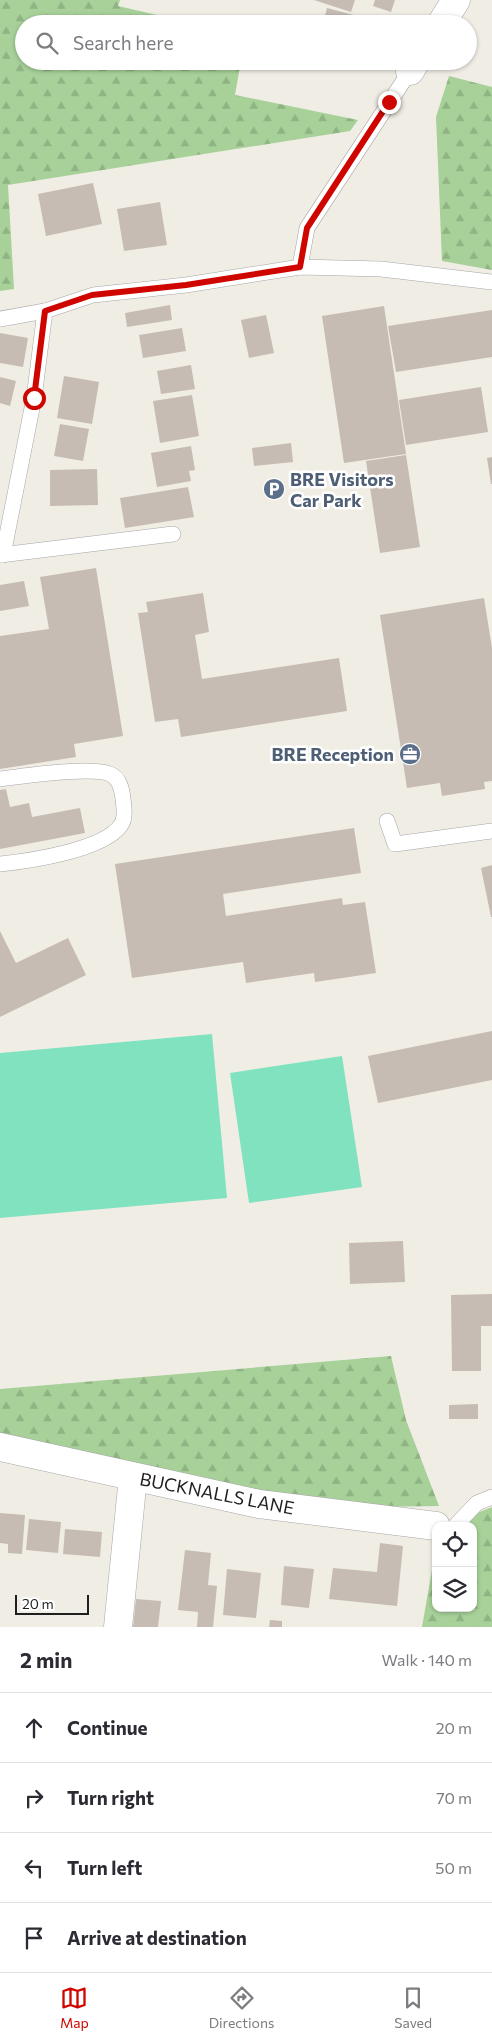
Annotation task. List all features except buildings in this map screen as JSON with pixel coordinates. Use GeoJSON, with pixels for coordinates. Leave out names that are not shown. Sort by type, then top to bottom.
{"type":"FeatureCollection","features":[{"type":"Feature","properties":{"kind":"street"},"geometry":{"type":"LineString","coordinates":[[447,15],[456,0]]}},
{"type":"Feature","properties":{"kind":"street","name":"BUCKNALLS LANE"},"geometry":{"type":"LineString","coordinates":[[0,1447],[259,1504],[432,1526]]}},
{"type":"Feature","properties":{"kind":"street"},"geometry":{"type":"LineString","coordinates":[[118,1627],[133,1477]]}},
{"type":"Feature","properties":{"kind":"lane"},"geometry":{"type":"LineString","coordinates":[[300,267],[307,228],[410,70]]}},
{"type":"Feature","properties":{"kind":"lane"},"geometry":{"type":"LineString","coordinates":[[0,319],[45,311],[92,295],[186,285],[300,267],[381,270],[492,282]]}},
{"type":"Feature","properties":{"kind":"lane"},"geometry":{"type":"LineString","coordinates":[[45,311],[34,398],[2,555],[173,534]]}},
{"type":"Feature","properties":{"kind":"lane"},"geometry":{"type":"LineString","coordinates":[[0,779],[46,773],[112,774],[119,781],[125,812],[122,825],[107,838],[89,847],[0,864]]}},
{"type":"Feature","properties":{"kind":"lane"},"geometry":{"type":"LineString","coordinates":[[387,821],[395,844],[492,831]]}},
{"type":"Feature","properties":{"kind":"lane"},"geometry":{"type":"LineString","coordinates":[[459,1522],[477,1504],[492,1497]]}},
{"type":"Feature","properties":{"kind":"green space"},"geometry":{"type":"Polygon","coordinates":[[[0,0],[120,0],[118,6],[157,15],[15,15],[15,70],[239,70],[235,95],[358,120],[350,131],[8,185],[14,289],[0,291],[0,0]]]}},
{"type":"Feature","properties":{"kind":"green space"},"geometry":{"type":"Polygon","coordinates":[[[449,76],[492,87],[492,270],[442,261],[436,117],[449,76]]]}},
{"type":"Feature","properties":{"kind":"green space"},"geometry":{"type":"Polygon","coordinates":[[[212,1034],[227,1198],[0,1218],[0,1053],[212,1034]]]}},
{"type":"Feature","properties":{"kind":"green space"},"geometry":{"type":"Polygon","coordinates":[[[342,1056],[362,1187],[249,1203],[230,1073],[342,1056]]]}},
{"type":"Feature","properties":{"kind":"green space"},"geometry":{"type":"Polygon","coordinates":[[[391,1356],[406,1420],[439,1506],[368,1507],[228,1491],[85,1452],[0,1433],[0,1389],[391,1356]]]}},
{"type":"Feature","properties":{"kind":"green space"},"geometry":{"type":"Polygon","coordinates":[[[492,1507],[492,1627],[422,1627],[432,1570],[432,1612],[477,1612],[477,1522],[466,1522],[477,1513],[492,1507]]]}},
{"type":"Feature","properties":{"kind":"place","name":"BRE Visitors Car Park"},"geometry":{"type":"Point","coordinates":[274,489]}},
{"type":"Feature","properties":{"kind":"place","name":"BRE Reception"},"geometry":{"type":"Point","coordinates":[410,754]}},
{"type":"Feature","properties":{"kind":"route"},"geometry":{"type":"LineString","coordinates":[[34,398],[45,311],[92,295],[186,285],[300,267],[307,228],[389,102]]}}]}
